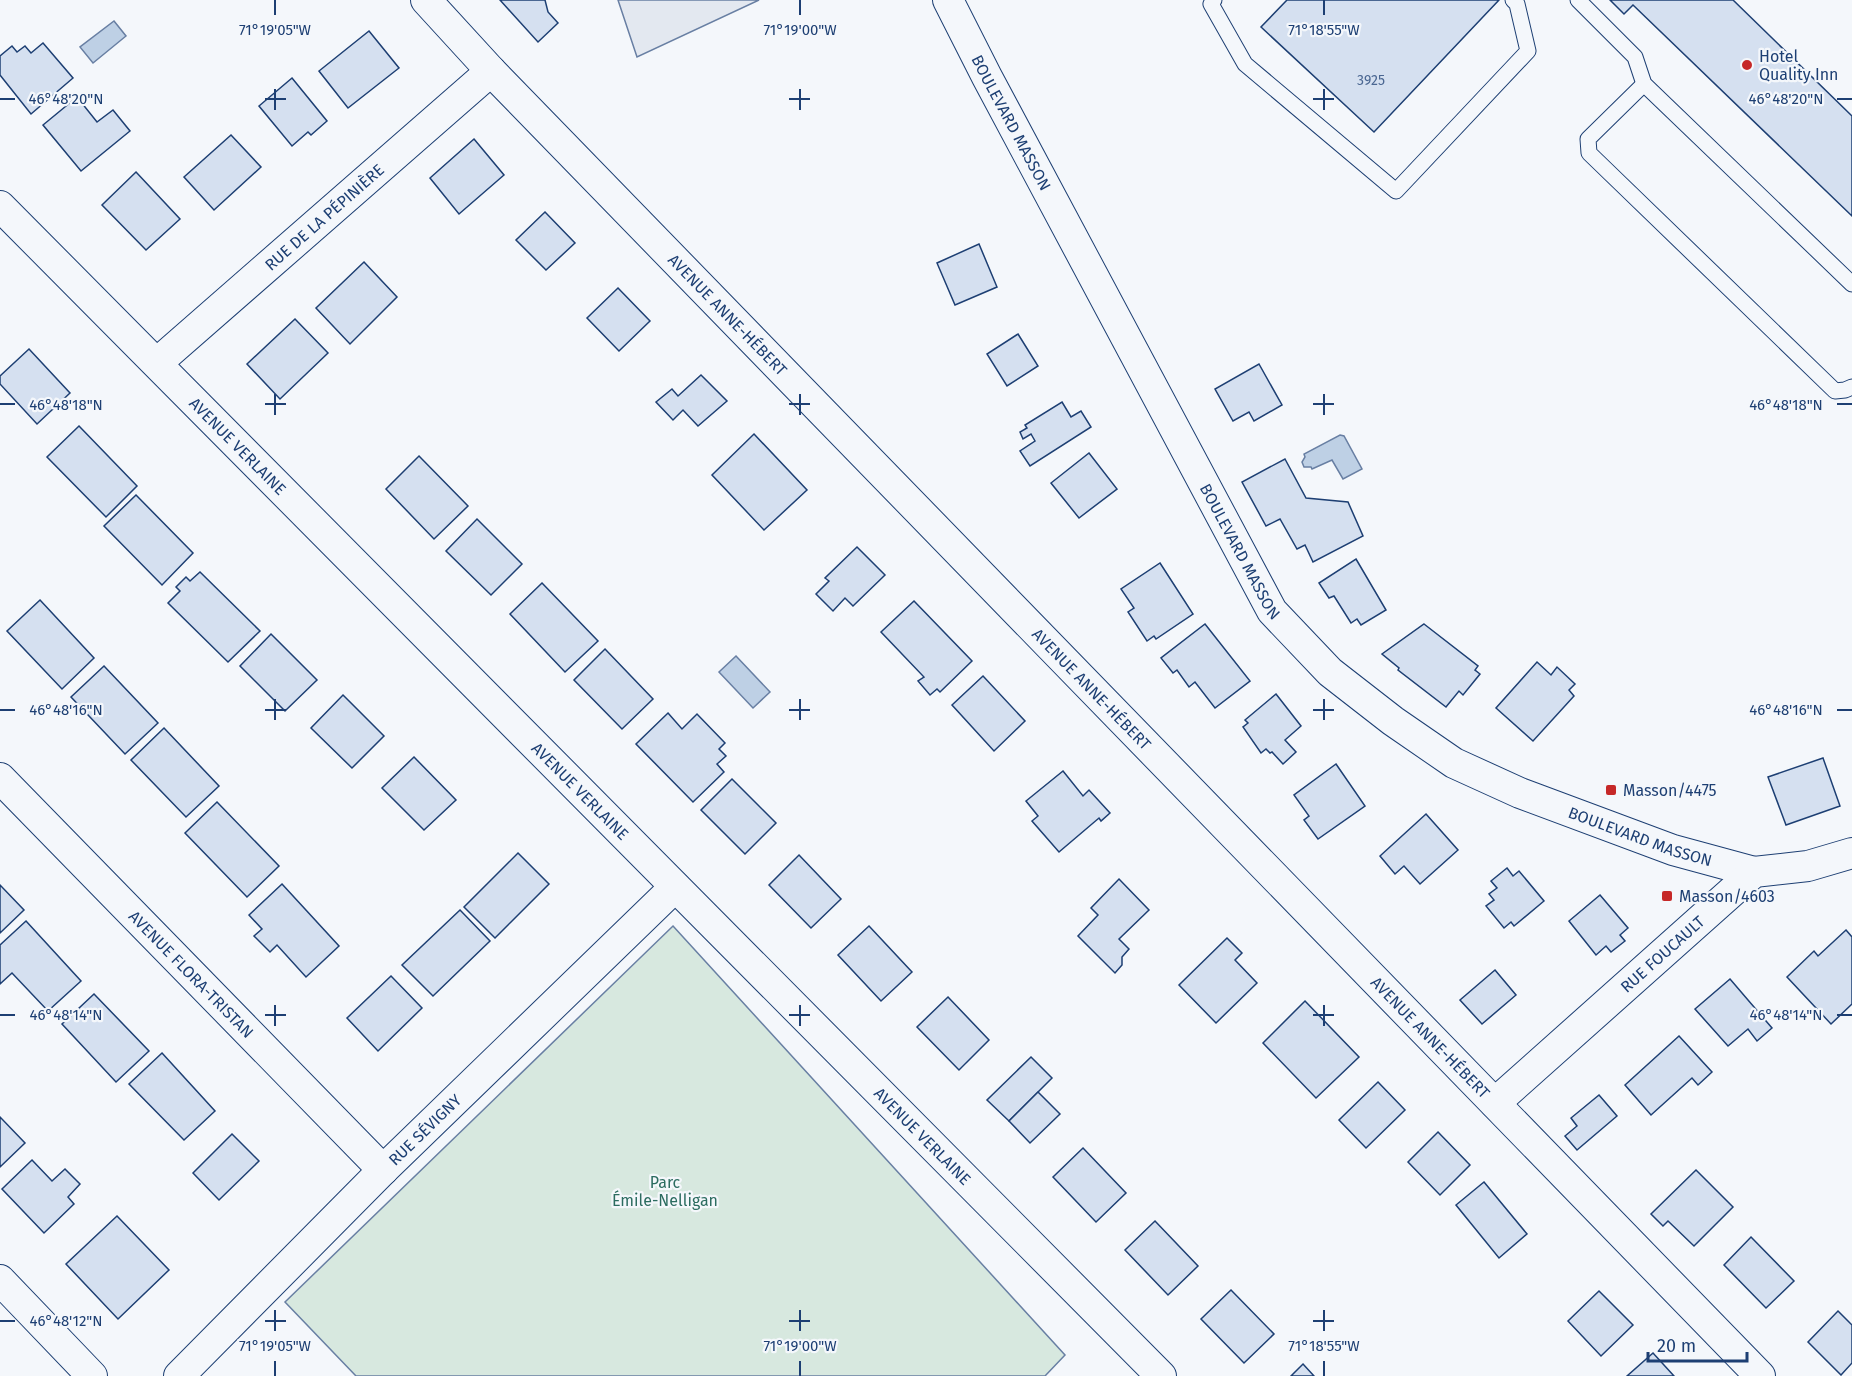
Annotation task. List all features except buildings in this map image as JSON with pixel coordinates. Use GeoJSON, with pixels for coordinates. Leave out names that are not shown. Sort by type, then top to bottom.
{"type":"FeatureCollection","features":[{"type":"Feature","properties":{"kind":"street","name":"AVENUE ANNE-HÉBERT"},"geometry":{"type":"LineString","coordinates":[[426,0],[492,71],[1760,1376]]}},
{"type":"Feature","properties":{"kind":"street","name":"BOULEVARD MASSON"},"geometry":{"type":"LineString","coordinates":[[948,0],[1193,464],[1272,610],[1279,618],[1330,672],[1393,721],[1454,763],[1520,793],[1672,850],[1754,872]]}},
{"type":"Feature","properties":{"kind":"street","name":"RUE DE LA PÉPINIÈRE"},"geometry":{"type":"LineString","coordinates":[[158,363],[492,71]]}},
{"type":"Feature","properties":{"kind":"street","name":"AVENUE VERLAINE"},"geometry":{"type":"LineString","coordinates":[[0,206],[1161,1376]]}},
{"type":"Feature","properties":{"kind":"street","name":"AVENUE FLORA-TRISTAN"},"geometry":{"type":"LineString","coordinates":[[0,778],[383,1170]]}},
{"type":"Feature","properties":{"kind":"street"},"geometry":{"type":"LineString","coordinates":[[1754,872],[1808,866],[1852,853]]}},
{"type":"Feature","properties":{"kind":"street","name":"RUE FOUCAULT"},"geometry":{"type":"LineString","coordinates":[[1495,1103],[1754,872]]}},
{"type":"Feature","properties":{"kind":"street","name":"RUE SÉVIGNY"},"geometry":{"type":"LineString","coordinates":[[179,1376],[383,1170],[675,886]]}},
{"type":"Feature","properties":{"kind":"street"},"geometry":{"type":"LineString","coordinates":[[0,1280],[92,1376]]}},
{"type":"Feature","properties":{"kind":"lane"},"geometry":{"type":"LineString","coordinates":[[1212,1],[1245,64],[1396,191],[1528,51],[1517,4],[1513,0]]}},
{"type":"Feature","properties":{"kind":"lane"},"geometry":{"type":"LineString","coordinates":[[1578,0],[1635,57],[1644,84],[1852,284]]}},
{"type":"Feature","properties":{"kind":"lane"},"geometry":{"type":"LineString","coordinates":[[1644,84],[1588,140],[1589,153],[1835,391],[1852,387]]}},
{"type":"Feature","properties":{"kind":"green space","name":"Parc Émile-Nelligan"},"geometry":{"type":"Polygon","coordinates":[[[673,926],[1065,1355],[1045,1376],[356,1376],[285,1302],[673,926]]]}},
{"type":"Feature","properties":{"kind":"shaded area"},"geometry":{"type":"Polygon","coordinates":[[[618,0],[759,0],[637,57],[618,0]]]}},
{"type":"Feature","properties":{"kind":"water"},"geometry":{"type":"Polygon","coordinates":[[[114,21],[126,36],[93,63],[80,47],[114,21]]]}},
{"type":"Feature","properties":{"kind":"water"},"geometry":{"type":"Polygon","coordinates":[[[1340,435],[1344,436],[1362,469],[1343,479],[1332,460],[1312,469],[1304,467],[1302,462],[1304,454],[1340,435]]]}},
{"type":"Feature","properties":{"kind":"water"},"geometry":{"type":"Polygon","coordinates":[[[736,656],[770,692],[753,708],[719,672],[736,656]]]}},
{"type":"Feature","properties":{"kind":"place","name":"Hotel Quality Inn"},"geometry":{"type":"Point","coordinates":[1747,65]}},
{"type":"Feature","properties":{"kind":"place","name":"Masson/4475"},"geometry":{"type":"Point","coordinates":[1611,790]}},
{"type":"Feature","properties":{"kind":"place","name":"Masson/4603"},"geometry":{"type":"Point","coordinates":[1667,896]}}]}
